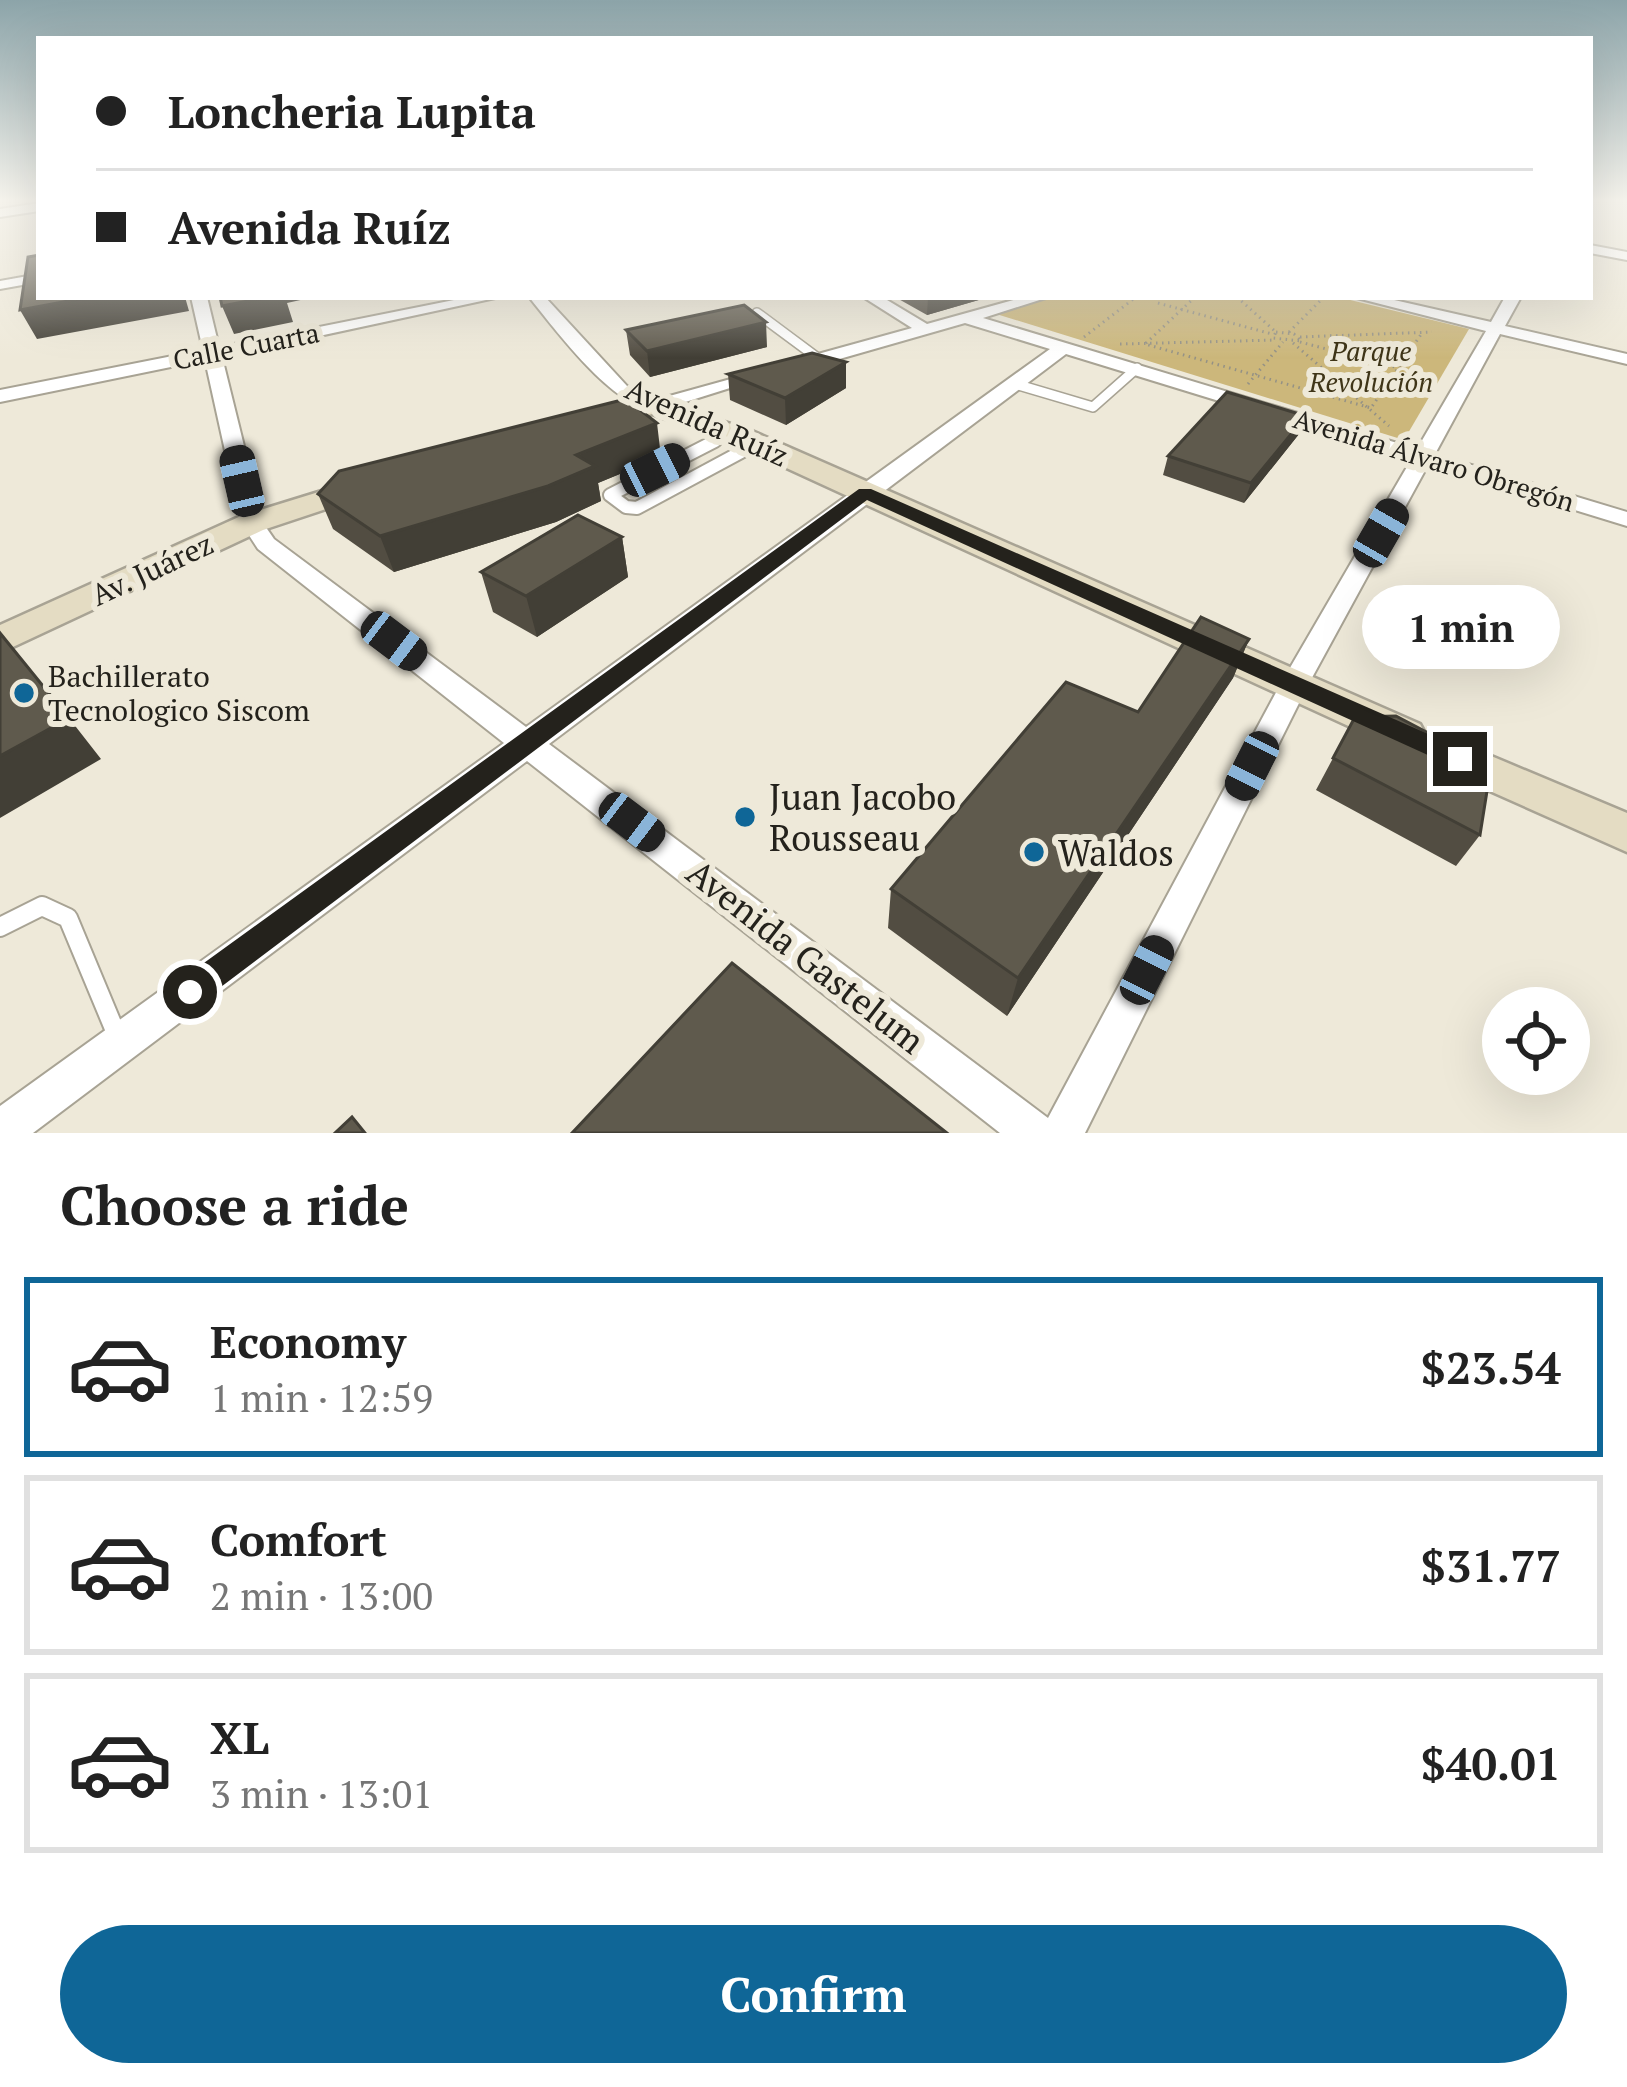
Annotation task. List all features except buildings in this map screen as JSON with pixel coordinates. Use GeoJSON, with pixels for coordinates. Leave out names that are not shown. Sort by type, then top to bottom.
{"type":"FeatureCollection","features":[{"type":"Feature","properties":{"kind":"street"},"geometry":{"type":"LineString","coordinates":[[0,285],[31,279]]}},
{"type":"Feature","properties":{"kind":"street"},"geometry":{"type":"LineString","coordinates":[[200,300],[252,524]]}},
{"type":"Feature","properties":{"kind":"street","name":"Calle Cuarta"},"geometry":{"type":"LineString","coordinates":[[0,396],[477,300]]}},
{"type":"Feature","properties":{"kind":"street","name":"Avenida Ruíz"},"geometry":{"type":"LineString","coordinates":[[540,300],[621,390],[653,406],[744,438],[1627,833]]}},
{"type":"Feature","properties":{"kind":"street"},"geometry":{"type":"LineString","coordinates":[[876,300],[923,328]]}},
{"type":"Feature","properties":{"kind":"street"},"geometry":{"type":"LineString","coordinates":[[562,431],[1030,300]]}},
{"type":"Feature","properties":{"kind":"street"},"geometry":{"type":"LineString","coordinates":[[1374,300],[1627,359]]}},
{"type":"Feature","properties":{"kind":"street"},"geometry":{"type":"LineString","coordinates":[[1064,1133],[1294,685],[1511,300]]}},
{"type":"Feature","properties":{"kind":"street","name":"Avenida Álvaro Obregón"},"geometry":{"type":"LineString","coordinates":[[965,318],[1074,342],[1137,368],[1627,519]]}},
{"type":"Feature","properties":{"kind":"street"},"geometry":{"type":"LineString","coordinates":[[0,1132],[1012,383],[1074,342]]}},
{"type":"Feature","properties":{"kind":"street","name":"Av. Juárez"},"geometry":{"type":"LineString","coordinates":[[0,640],[252,524],[403,476]]}},
{"type":"Feature","properties":{"kind":"street","name":"Avenida Gastelum"},"geometry":{"type":"LineString","coordinates":[[252,524],[266,544],[1034,1133]]}},
{"type":"Feature","properties":{"kind":"lane"},"geometry":{"type":"LineString","coordinates":[[757,313],[819,359]]}},
{"type":"Feature","properties":{"kind":"lane"},"geometry":{"type":"LineString","coordinates":[[1012,383],[1093,407],[1137,368]]}},
{"type":"Feature","properties":{"kind":"lane"},"geometry":{"type":"LineString","coordinates":[[744,438],[637,508],[626,507],[610,495],[744,438]]}},
{"type":"Feature","properties":{"kind":"lane"},"geometry":{"type":"LineString","coordinates":[[0,927],[39,904],[56,906],[68,918],[120,1045]]}},
{"type":"Feature","properties":{"kind":"path"},"geometry":{"type":"LineString","coordinates":[[1074,342],[1132,300]]}},
{"type":"Feature","properties":{"kind":"path"},"geometry":{"type":"LineString","coordinates":[[1145,344],[1192,300]]}},
{"type":"Feature","properties":{"kind":"path"},"geometry":{"type":"LineString","coordinates":[[1240,300],[1280,341]]}},
{"type":"Feature","properties":{"kind":"path"},"geometry":{"type":"LineString","coordinates":[[1158,304],[1274,333],[1289,332],[1321,300]]}},
{"type":"Feature","properties":{"kind":"path"},"geometry":{"type":"LineString","coordinates":[[1107,344],[1298,341],[1440,331]]}},
{"type":"Feature","properties":{"kind":"path"},"geometry":{"type":"LineString","coordinates":[[1289,332],[1393,430]]}},
{"type":"Feature","properties":{"kind":"path"},"geometry":{"type":"LineString","coordinates":[[1371,408],[1421,332]]}},
{"type":"Feature","properties":{"kind":"path"},"geometry":{"type":"LineString","coordinates":[[1246,387],[1280,341]]}},
{"type":"Feature","properties":{"kind":"path"},"geometry":{"type":"LineString","coordinates":[[1298,341],[1399,368]]}},
{"type":"Feature","properties":{"kind":"path"},"geometry":{"type":"LineString","coordinates":[[1145,344],[1371,408]]}},
{"type":"Feature","properties":{"kind":"green space","name":"Parque Revolución"},"geometry":{"type":"Polygon","coordinates":[[[1043,300],[1350,300],[1469,329],[1404,440],[993,313],[1043,300]]]}},
{"type":"Feature","properties":{"kind":"place","name":"Bachillerato Tecnologico Siscom"},"geometry":{"type":"Point","coordinates":[24,693]}},
{"type":"Feature","properties":{"kind":"place","name":"Juan Jacobo Rousseau"},"geometry":{"type":"Point","coordinates":[745,817]}},
{"type":"Feature","properties":{"kind":"place","name":"Waldos"},"geometry":{"type":"Point","coordinates":[1034,852]}},
{"type":"Feature","properties":{"kind":"route"},"geometry":{"type":"LineString","coordinates":[[190,992],[865,492],[1460,759]]}}]}
